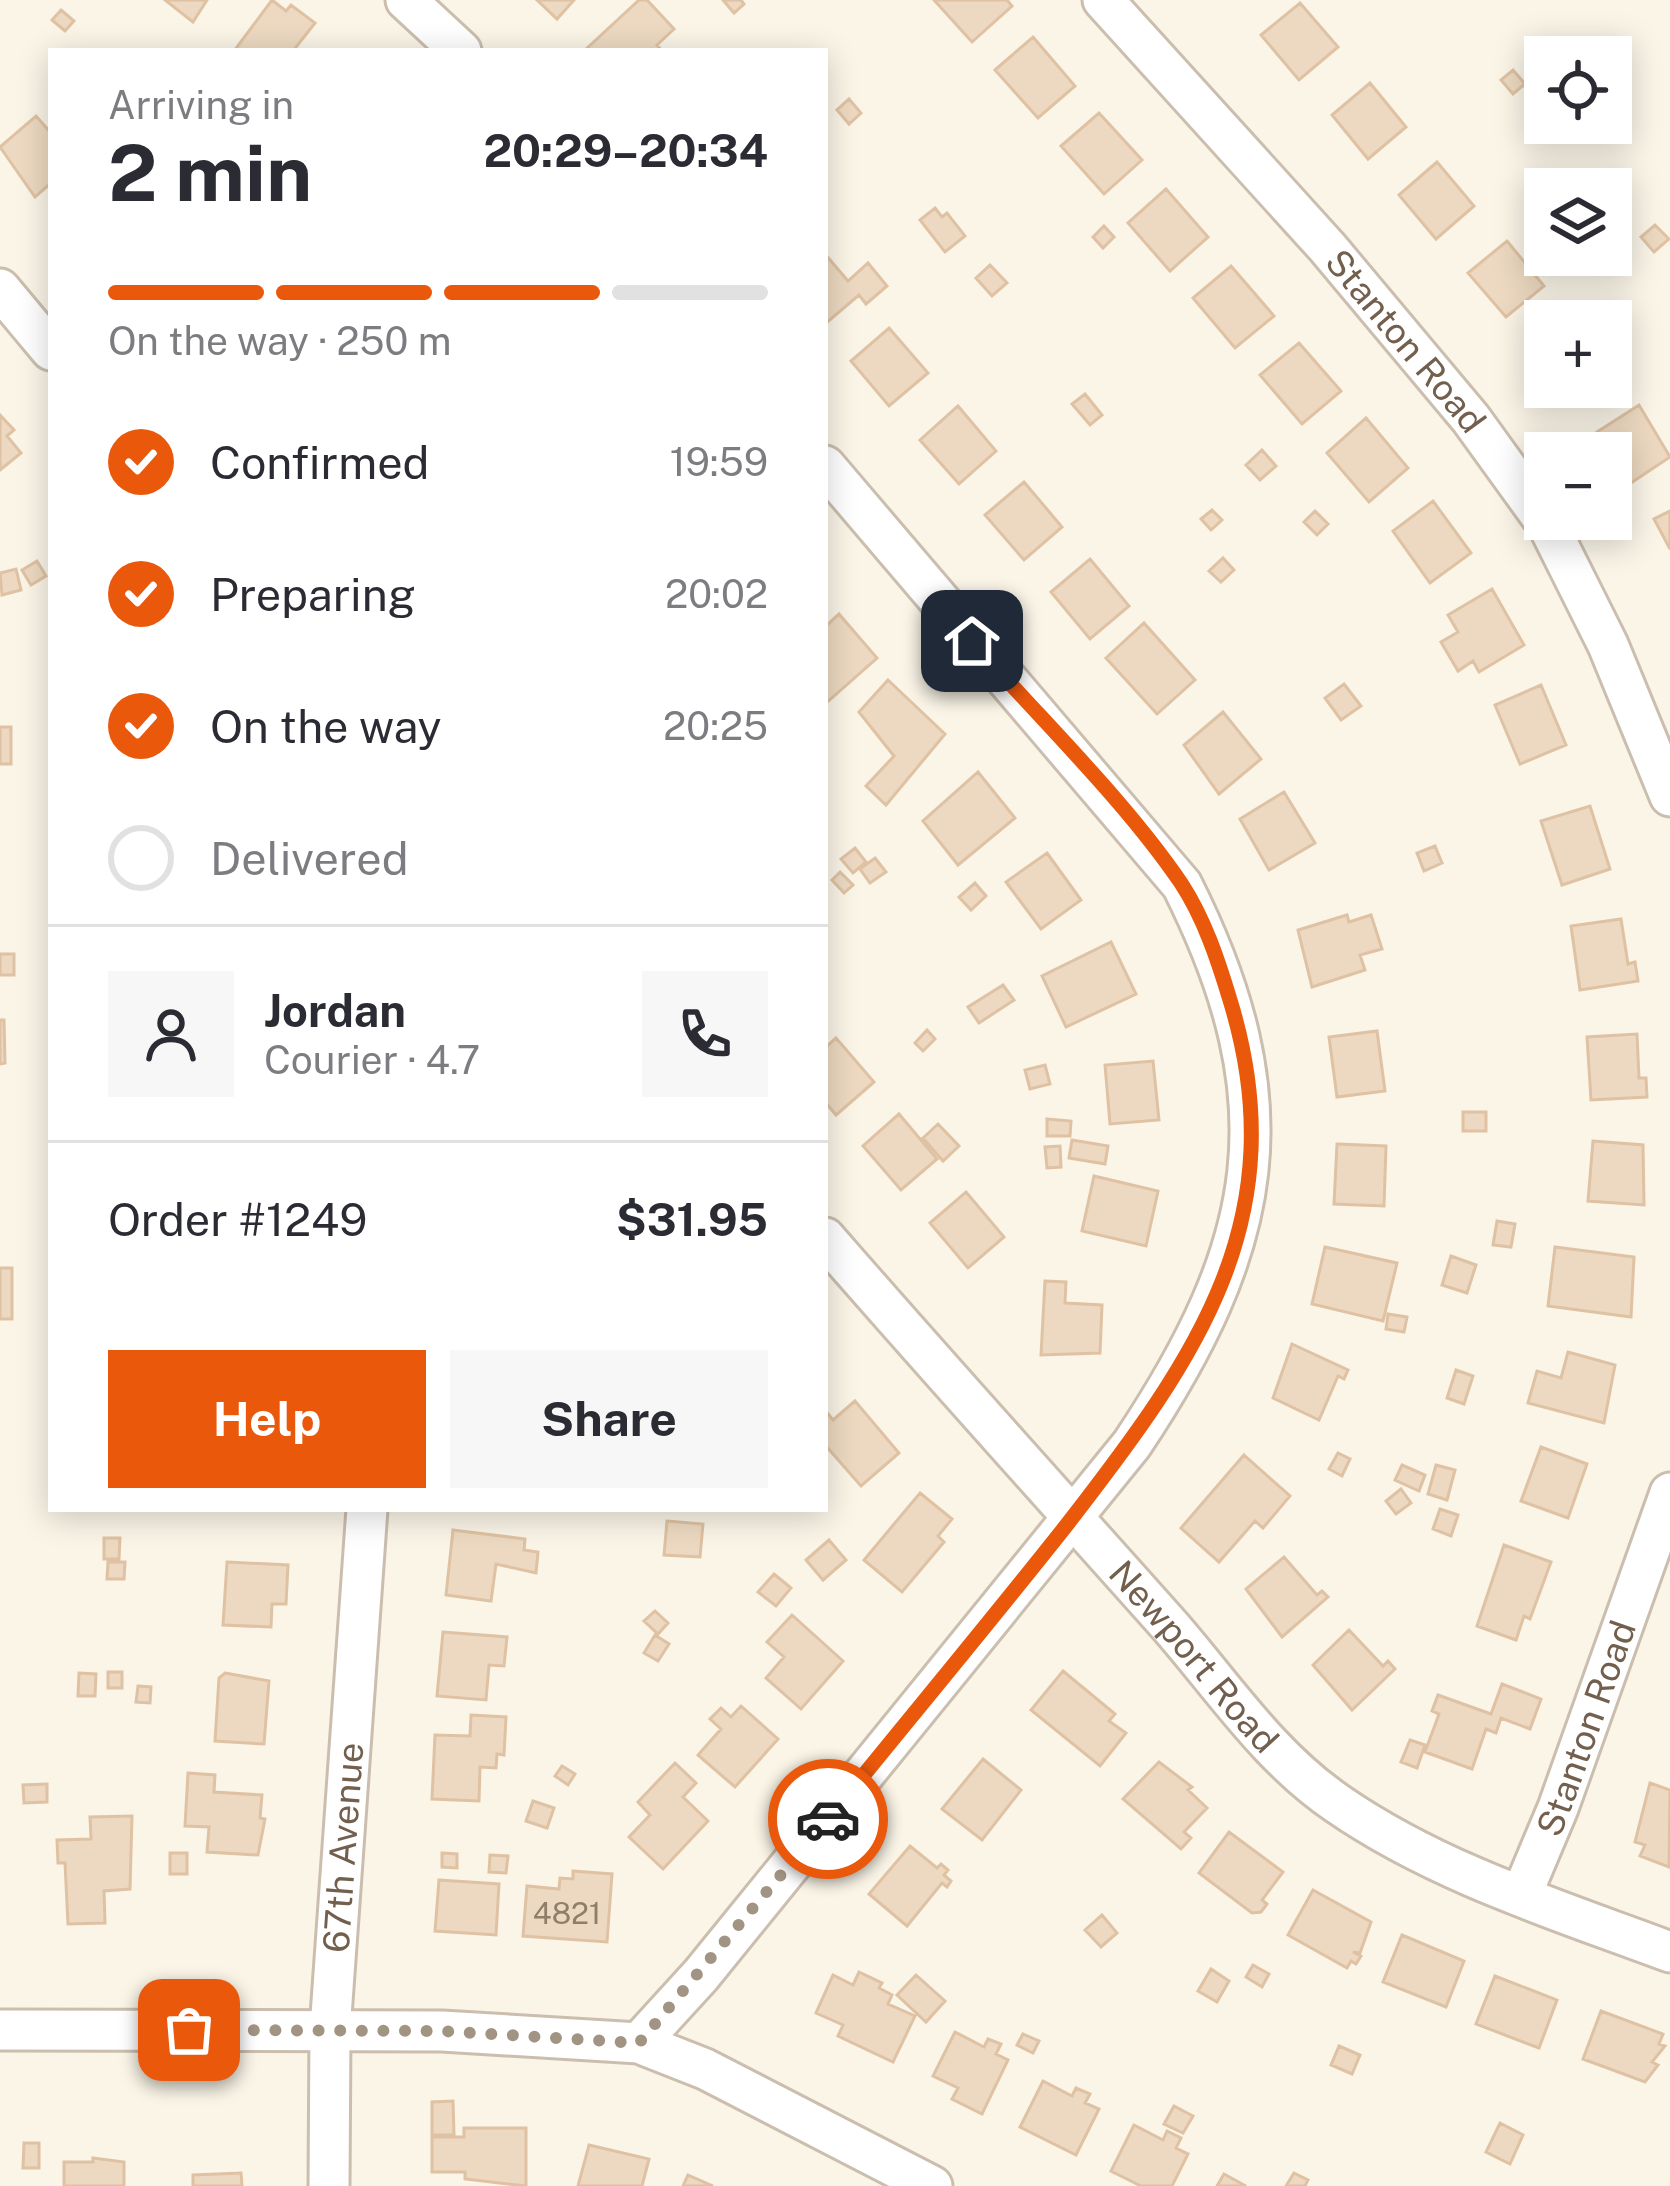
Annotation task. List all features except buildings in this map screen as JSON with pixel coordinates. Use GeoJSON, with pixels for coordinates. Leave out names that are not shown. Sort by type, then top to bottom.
{"type":"FeatureCollection","features":[{"type":"Feature","properties":{"kind":"street"},"geometry":{"type":"LineString","coordinates":[[406,0],[458,48]]}},
{"type":"Feature","properties":{"kind":"street","name":"Stanton Road"},"geometry":{"type":"LineString","coordinates":[[1102,0],[1327,247],[1471,419],[1549,527],[1608,645],[1670,796]]}},
{"type":"Feature","properties":{"kind":"street"},"geometry":{"type":"LineString","coordinates":[[0,289],[48,346]]}},
{"type":"Feature","properties":{"kind":"street"},"geometry":{"type":"LineString","coordinates":[[639,2043],[701,1975],[1132,1444],[1187,1362],[1217,1299],[1251,1155],[1251,1104],[1238,1025],[1215,949],[1182,885],[828,470]]}},
{"type":"Feature","properties":{"kind":"street","name":"Newport Road"},"geometry":{"type":"LineString","coordinates":[[828,1241],[1070,1519],[1172,1628],[1250,1725],[1302,1776],[1339,1805],[1402,1841],[1521,1896],[1670,1952]]}},
{"type":"Feature","properties":{"kind":"street","name":"Stanton Road"},"geometry":{"type":"LineString","coordinates":[[1521,1896],[1558,1808],[1670,1492]]}},
{"type":"Feature","properties":{"kind":"street","name":"67th Avenue"},"geometry":{"type":"LineString","coordinates":[[329,2186],[330,2030],[368,1512]]}},
{"type":"Feature","properties":{"kind":"street"},"geometry":{"type":"LineString","coordinates":[[0,2030],[330,2030],[639,2043],[705,2069],[932,2186]]}},
{"type":"Feature","properties":{"kind":"way so far"},"geometry":{"type":"LineString","coordinates":[[189,2030],[442,2031],[639,2043],[828,1819]]}},
{"type":"Feature","properties":{"kind":"route"},"geometry":{"type":"LineString","coordinates":[[828,1819],[1132,1444],[1187,1362],[1217,1299],[1251,1155],[1251,1104],[1238,1025],[1215,949],[1182,885],[972,641]]}}]}
